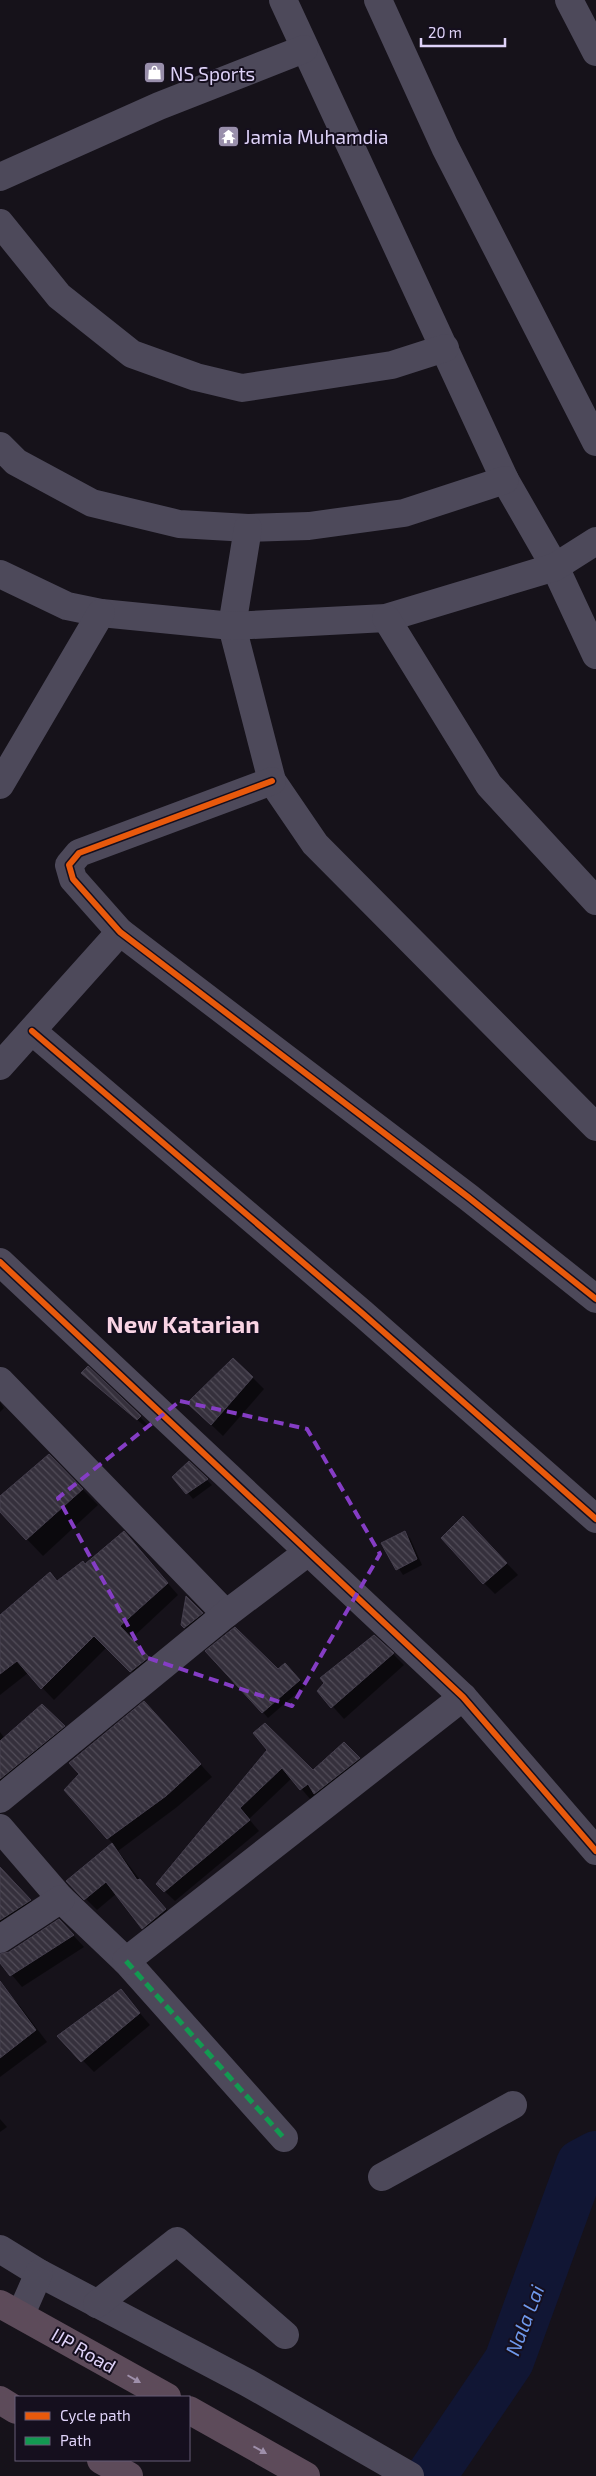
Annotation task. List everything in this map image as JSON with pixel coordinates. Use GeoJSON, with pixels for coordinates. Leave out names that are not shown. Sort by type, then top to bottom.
{"type":"FeatureCollection","features":[{"type":"Feature","properties":{"kind":"highway","name":"IJP Road"},"geometry":{"type":"LineString","coordinates":[[10,2309],[165,2396]]}},
{"type":"Feature","properties":{"kind":"highway"},"geometry":{"type":"LineString","coordinates":[[0,2400],[15,2409]]}},
{"type":"Feature","properties":{"kind":"highway"},"geometry":{"type":"LineString","coordinates":[[190,2411],[306,2476]]}},
{"type":"Feature","properties":{"kind":"highway"},"geometry":{"type":"LineString","coordinates":[[103,2461],[128,2476]]}},
{"type":"Feature","properties":{"kind":"street"},"geometry":{"type":"LineString","coordinates":[[283,0],[304,49],[505,480],[555,567],[596,655]]}},
{"type":"Feature","properties":{"kind":"street"},"geometry":{"type":"LineString","coordinates":[[378,0],[445,147],[596,442]]}},
{"type":"Feature","properties":{"kind":"street"},"geometry":{"type":"LineString","coordinates":[[570,0],[596,52]]}},
{"type":"Feature","properties":{"kind":"street"},"geometry":{"type":"LineString","coordinates":[[0,177],[159,106],[304,49]]}},
{"type":"Feature","properties":{"kind":"street"},"geometry":{"type":"LineString","coordinates":[[0,224],[59,296],[132,354],[196,377],[242,388],[392,365],[445,348]]}},
{"type":"Feature","properties":{"kind":"street"},"geometry":{"type":"LineString","coordinates":[[0,446],[16,462],[92,503],[180,524],[248,528],[309,526],[404,513],[505,480]]}},
{"type":"Feature","properties":{"kind":"street"},"geometry":{"type":"LineString","coordinates":[[248,528],[232,626],[272,781],[315,844],[596,1127]]}},
{"type":"Feature","properties":{"kind":"street"},"geometry":{"type":"LineString","coordinates":[[0,574],[67,606],[101,613],[232,626],[386,618],[555,567],[596,541]]}},
{"type":"Feature","properties":{"kind":"street"},"geometry":{"type":"LineString","coordinates":[[0,785],[101,613]]}},
{"type":"Feature","properties":{"kind":"street"},"geometry":{"type":"LineString","coordinates":[[386,618],[489,785],[596,901]]}},
{"type":"Feature","properties":{"kind":"street"},"geometry":{"type":"LineString","coordinates":[[272,781],[79,853],[69,865],[73,879],[120,932],[468,1197],[596,1299]]}},
{"type":"Feature","properties":{"kind":"street"},"geometry":{"type":"LineString","coordinates":[[0,1066],[120,932]]}},
{"type":"Feature","properties":{"kind":"street"},"geometry":{"type":"LineString","coordinates":[[32,1031],[362,1313],[596,1519]]}},
{"type":"Feature","properties":{"kind":"street"},"geometry":{"type":"LineString","coordinates":[[0,1262],[463,1697],[596,1851]]}},
{"type":"Feature","properties":{"kind":"street"},"geometry":{"type":"LineString","coordinates":[[0,1381],[226,1614]]}},
{"type":"Feature","properties":{"kind":"street"},"geometry":{"type":"LineString","coordinates":[[0,1799],[226,1614],[308,1552]]}},
{"type":"Feature","properties":{"kind":"street"},"geometry":{"type":"LineString","coordinates":[[126,1961],[463,1697]]}},
{"type":"Feature","properties":{"kind":"street"},"geometry":{"type":"LineString","coordinates":[[0,1828],[61,1899],[126,1961],[284,2138]]}},
{"type":"Feature","properties":{"kind":"street"},"geometry":{"type":"LineString","coordinates":[[0,1939],[61,1899]]}},
{"type":"Feature","properties":{"kind":"street"},"geometry":{"type":"LineString","coordinates":[[382,2177],[513,2105]]}},
{"type":"Feature","properties":{"kind":"street"},"geometry":{"type":"LineString","coordinates":[[97,2304],[177,2241],[285,2335]]}},
{"type":"Feature","properties":{"kind":"street"},"geometry":{"type":"LineString","coordinates":[[0,2249],[39,2273],[248,2383],[410,2476]]}},
{"type":"Feature","properties":{"kind":"street"},"geometry":{"type":"LineString","coordinates":[[10,2309],[39,2273]]}},
{"type":"Feature","properties":{"kind":"highlighted area"},"geometry":{"type":"Polygon","coordinates":[[[180,1401],[307,1429],[380,1554],[292,1706],[145,1657],[58,1498],[180,1401]]]}},
{"type":"Feature","properties":{"kind":"building"},"geometry":{"type":"Polygon","coordinates":[[[233,1358],[253,1377],[211,1425],[187,1403],[233,1358]]]}},
{"type":"Feature","properties":{"kind":"building"},"geometry":{"type":"Polygon","coordinates":[[[88,1366],[141,1416],[137,1420],[81,1373],[88,1366]]]}},
{"type":"Feature","properties":{"kind":"building"},"geometry":{"type":"Polygon","coordinates":[[[49,1454],[83,1489],[26,1540],[0,1512],[0,1496],[49,1454]]]}},
{"type":"Feature","properties":{"kind":"building"},"geometry":{"type":"Polygon","coordinates":[[[189,1461],[208,1479],[186,1494],[172,1477],[189,1461]]]}},
{"type":"Feature","properties":{"kind":"building"},"geometry":{"type":"Polygon","coordinates":[[[463,1516],[507,1563],[483,1584],[441,1538],[463,1516]]]}},
{"type":"Feature","properties":{"kind":"building"},"geometry":{"type":"Polygon","coordinates":[[[124,1531],[168,1583],[120,1626],[149,1657],[130,1672],[94,1636],[41,1689],[17,1661],[0,1674],[0,1615],[50,1572],[57,1581],[83,1561],[85,1564],[124,1531]]]}},
{"type":"Feature","properties":{"kind":"building"},"geometry":{"type":"Polygon","coordinates":[[[405,1531],[417,1559],[396,1570],[381,1543],[405,1531]]]}},
{"type":"Feature","properties":{"kind":"building"},"geometry":{"type":"Polygon","coordinates":[[[186,1596],[203,1613],[184,1628],[181,1625],[186,1596]]]}},
{"type":"Feature","properties":{"kind":"building"},"geometry":{"type":"Polygon","coordinates":[[[235,1627],[278,1669],[285,1663],[300,1680],[262,1713],[205,1651],[235,1627]]]}},
{"type":"Feature","properties":{"kind":"building"},"geometry":{"type":"Polygon","coordinates":[[[374,1635],[394,1653],[331,1708],[317,1691],[324,1683],[320,1678],[374,1635]]]}},
{"type":"Feature","properties":{"kind":"building"},"geometry":{"type":"Polygon","coordinates":[[[144,1701],[201,1764],[166,1796],[107,1839],[64,1790],[79,1774],[69,1763],[144,1701]]]}},
{"type":"Feature","properties":{"kind":"building"},"geometry":{"type":"Polygon","coordinates":[[[42,1704],[65,1726],[0,1779],[0,1741],[42,1704]]]}},
{"type":"Feature","properties":{"kind":"building"},"geometry":{"type":"Polygon","coordinates":[[[265,1723],[313,1770],[344,1742],[360,1758],[314,1794],[308,1784],[300,1790],[282,1768],[240,1808],[250,1820],[164,1892],[156,1884],[267,1750],[253,1733],[265,1723]]]}},
{"type":"Feature","properties":{"kind":"building"},"geometry":{"type":"Polygon","coordinates":[[[112,1843],[137,1880],[140,1879],[166,1909],[142,1929],[106,1882],[84,1900],[66,1881],[112,1843]]]}},
{"type":"Feature","properties":{"kind":"building"},"geometry":{"type":"Polygon","coordinates":[[[0,1867],[31,1900],[0,1920],[0,1867]]]}},
{"type":"Feature","properties":{"kind":"building"},"geometry":{"type":"Polygon","coordinates":[[[59,1919],[74,1935],[10,1976],[0,1963],[0,1954],[9,1952],[59,1919]]]}},
{"type":"Feature","properties":{"kind":"building"},"geometry":{"type":"Polygon","coordinates":[[[0,1981],[36,2030],[0,2058],[0,1981]]]}},
{"type":"Feature","properties":{"kind":"building"},"geometry":{"type":"Polygon","coordinates":[[[121,1989],[140,2013],[81,2062],[57,2036],[121,1989]]]}},
{"type":"Feature","properties":{"kind":"waterway","name":"Nala Lai"},"geometry":{"type":"LineString","coordinates":[[431,2476],[509,2361],[581,2164],[596,2156]]}},
{"type":"Feature","properties":{"kind":"marked path"},"geometry":{"type":"LineString","coordinates":[[126,1961],[284,2138]]}},
{"type":"Feature","properties":{"kind":"cycle path"},"geometry":{"type":"LineString","coordinates":[[272,781],[79,853],[69,865],[73,879],[120,932],[468,1197],[596,1299]]}},
{"type":"Feature","properties":{"kind":"cycle path"},"geometry":{"type":"LineString","coordinates":[[32,1031],[362,1313],[596,1519]]}},
{"type":"Feature","properties":{"kind":"cycle path"},"geometry":{"type":"LineString","coordinates":[[0,1262],[463,1697],[596,1851]]}},
{"type":"Feature","properties":{"kind":"place","name":"NS Sports"},"geometry":{"type":"Point","coordinates":[154,73]}},
{"type":"Feature","properties":{"kind":"place","name":"Jamia Muhamdia"},"geometry":{"type":"Point","coordinates":[228,136]}},
{"type":"Feature","properties":{"kind":"district","name":"New Katarian"},"geometry":{"type":"Point","coordinates":[183,1323]}}]}
